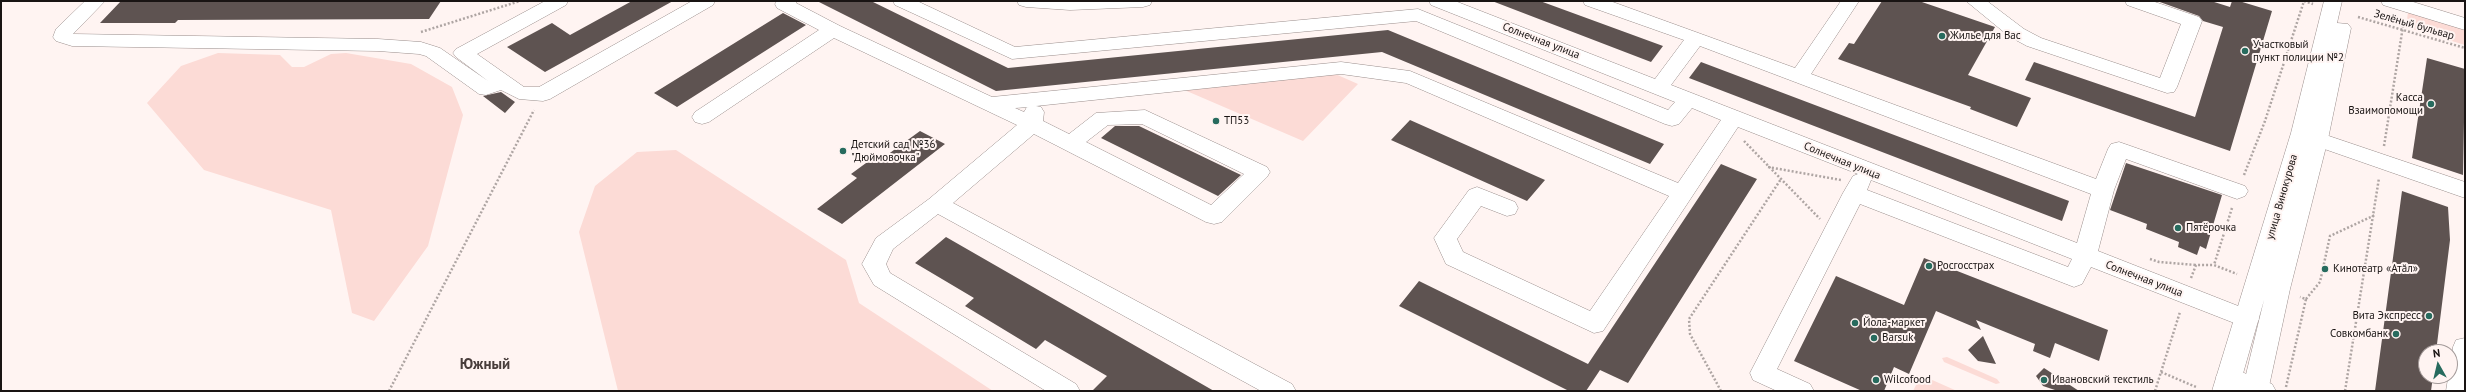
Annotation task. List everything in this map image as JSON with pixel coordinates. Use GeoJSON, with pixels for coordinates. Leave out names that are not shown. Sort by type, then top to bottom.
{"type":"FeatureCollection","features":[{"type":"Feature","properties":{"kind":"main road"},"geometry":{"type":"LineString","coordinates":[[96,1],[63,33],[63,37],[72,40],[378,45],[421,48],[433,52],[486,89],[503,82]]}},
{"type":"Feature","properties":{"kind":"main road"},"geometry":{"type":"LineString","coordinates":[[559,1],[463,53],[519,93],[543,94],[706,1]]}},
{"type":"Feature","properties":{"kind":"main road"},"geometry":{"type":"LineString","coordinates":[[788,1],[784,4],[833,30],[1071,143],[1214,216],[1258,172],[1145,117],[1103,118],[1071,143]]}},
{"type":"Feature","properties":{"kind":"main road"},"geometry":{"type":"LineString","coordinates":[[902,1],[1012,53],[1438,5],[1672,119],[1688,100]]}},
{"type":"Feature","properties":{"kind":"main road"},"geometry":{"type":"LineString","coordinates":[[1026,1],[1070,4],[1143,1]]}},
{"type":"Feature","properties":{"kind":"main road"},"geometry":{"type":"LineString","coordinates":[[1592,1],[1800,76],[2103,190]]}},
{"type":"Feature","properties":{"kind":"main road"},"geometry":{"type":"LineString","coordinates":[[1800,76],[1850,1]]}},
{"type":"Feature","properties":{"kind":"main road"},"geometry":{"type":"LineString","coordinates":[[1975,1],[2017,33],[2034,42],[2168,87],[2192,21],[2134,1]]}},
{"type":"Feature","properties":{"kind":"main road","name":"улица Винокурова"},"geometry":{"type":"LineString","coordinates":[[2258,390],[2309,136],[2325,3]]}},
{"type":"Feature","properties":{"kind":"main road"},"geometry":{"type":"LineString","coordinates":[[2399,4],[2465,24]]}},
{"type":"Feature","properties":{"kind":"main road","name":"Солнечная улица"},"geometry":{"type":"LineString","coordinates":[[1438,5],[1688,100],[1860,182],[2074,278],[2085,256],[2270,328]]}},
{"type":"Feature","properties":{"kind":"main road","name":"улица Винокурова"},"geometry":{"type":"LineString","coordinates":[[2227,384],[2247,319],[2353,9]]}},
{"type":"Feature","properties":{"kind":"main road"},"geometry":{"type":"LineString","coordinates":[[702,117],[833,30]]}},
{"type":"Feature","properties":{"kind":"main road"},"geometry":{"type":"LineString","coordinates":[[1659,88],[1696,38]]}},
{"type":"Feature","properties":{"kind":"main road"},"geometry":{"type":"LineString","coordinates":[[989,104],[1341,68],[1410,77],[1682,193]]}},
{"type":"Feature","properties":{"kind":"main road"},"geometry":{"type":"LineString","coordinates":[[1036,100],[1032,124],[937,204],[884,244],[874,264],[882,279],[1067,391]]}},
{"type":"Feature","properties":{"kind":"main road"},"geometry":{"type":"LineString","coordinates":[[1507,208],[1477,195],[1445,238],[1454,258],[1594,324],[1730,121]]}},
{"type":"Feature","properties":{"kind":"main road"},"geometry":{"type":"LineString","coordinates":[[2309,136],[2465,190]]}},
{"type":"Feature","properties":{"kind":"main road"},"geometry":{"type":"LineString","coordinates":[[2085,256],[2103,190],[2119,149],[2237,191]]}},
{"type":"Feature","properties":{"kind":"main road"},"geometry":{"type":"LineString","coordinates":[[1801,391],[1762,373],[1860,182]]}},
{"type":"Feature","properties":{"kind":"main road"},"geometry":{"type":"LineString","coordinates":[[937,204],[1283,391]]}},
{"type":"Feature","properties":{"kind":"main road"},"geometry":{"type":"LineString","coordinates":[[2459,391],[2465,347]]}},
{"type":"Feature","properties":{"kind":"main road"},"geometry":{"type":"LineString","coordinates":[[2227,384],[2258,390]]}},
{"type":"Feature","properties":{"kind":"path"},"geometry":{"type":"LineString","coordinates":[[416,33],[520,1]]}},
{"type":"Feature","properties":{"kind":"path"},"geometry":{"type":"LineString","coordinates":[[2214,265],[2237,191],[2265,121],[2304,1],[2325,3]]}},
{"type":"Feature","properties":{"kind":"path"},"geometry":{"type":"LineString","coordinates":[[2345,391],[2374,215],[2402,29],[2399,4]]}},
{"type":"Feature","properties":{"kind":"path","name":"Зелёный бульвар"},"geometry":{"type":"LineString","coordinates":[[2353,9],[2402,29],[2465,48]]}},
{"type":"Feature","properties":{"kind":"path"},"geometry":{"type":"LineString","coordinates":[[389,391],[543,94]]}},
{"type":"Feature","properties":{"kind":"path"},"geometry":{"type":"LineString","coordinates":[[1730,121],[1768,167],[1833,233]]}},
{"type":"Feature","properties":{"kind":"path"},"geometry":{"type":"LineString","coordinates":[[1768,167],[1860,182]]}},
{"type":"Feature","properties":{"kind":"path"},"geometry":{"type":"LineString","coordinates":[[1721,391],[1690,334],[1689,319],[1780,179]]}},
{"type":"Feature","properties":{"kind":"path"},"geometry":{"type":"LineString","coordinates":[[2285,391],[2306,300],[2320,282],[2330,236],[2374,215]]}},
{"type":"Feature","properties":{"kind":"path"},"geometry":{"type":"LineString","coordinates":[[2189,283],[2196,265],[2214,265],[2241,276]]}},
{"type":"Feature","properties":{"kind":"path"},"geometry":{"type":"LineString","coordinates":[[2300,298],[2306,300]]}},
{"type":"Feature","properties":{"kind":"path"},"geometry":{"type":"LineString","coordinates":[[2155,391],[2181,309]]}},
{"type":"Feature","properties":{"kind":"path"},"geometry":{"type":"LineString","coordinates":[[2161,372],[2196,387]]}},
{"type":"Feature","properties":{"kind":"shaded area"},"geometry":{"type":"Polygon","coordinates":[[[2408,12],[2465,28],[2465,45],[2406,27],[2408,12]]]}},
{"type":"Feature","properties":{"kind":"shaded area"},"geometry":{"type":"Polygon","coordinates":[[[218,53],[280,55],[292,67],[304,67],[331,54],[346,53],[411,64],[452,87],[463,115],[428,246],[374,321],[352,313],[331,210],[204,170],[147,103],[181,66],[218,53]]]}},
{"type":"Feature","properties":{"kind":"shaded area"},"geometry":{"type":"Polygon","coordinates":[[[1333,73],[1358,84],[1303,141],[1182,89],[1333,73]]]}},
{"type":"Feature","properties":{"kind":"shaded area"},"geometry":{"type":"Polygon","coordinates":[[[676,150],[846,260],[859,303],[993,391],[618,391],[579,232],[595,186],[637,152],[676,150]]]}},
{"type":"Feature","properties":{"kind":"shaded area"},"geometry":{"type":"Polygon","coordinates":[[[1947,357],[1997,379],[2000,383],[1996,384],[1944,362],[1942,358],[1947,357]]]}},
{"type":"Feature","properties":{"kind":"shaded area"},"geometry":{"type":"Polygon","coordinates":[[[1921,375],[1957,391],[1913,391],[1921,375]]]}},
{"type":"Feature","properties":{"kind":"building"},"geometry":{"type":"Polygon","coordinates":[[[121,1],[441,1],[429,19],[178,20],[175,23],[100,23],[121,1]]]}},
{"type":"Feature","properties":{"kind":"building"},"geometry":{"type":"Polygon","coordinates":[[[632,1],[673,1],[545,72],[507,47],[552,23],[570,35],[632,1]]]}},
{"type":"Feature","properties":{"kind":"building"},"geometry":{"type":"Polygon","coordinates":[[[817,1],[871,1],[1008,68],[1388,30],[1664,144],[1650,164],[1382,52],[996,91],[817,1]]]}},
{"type":"Feature","properties":{"kind":"building"},"geometry":{"type":"Polygon","coordinates":[[[1492,1],[1540,1],[1663,46],[1651,62],[1492,1]]]}},
{"type":"Feature","properties":{"kind":"building"},"geometry":{"type":"Polygon","coordinates":[[[1882,1],[1919,1],[1995,27],[1968,75],[2031,98],[2017,127],[1970,109],[1971,107],[1838,59],[1849,43],[1854,44],[1882,1]]]}},
{"type":"Feature","properties":{"kind":"building"},"geometry":{"type":"Polygon","coordinates":[[[2157,1],[2211,1],[2230,7],[2232,1],[2239,1],[2272,11],[2230,151],[2025,80],[2034,62],[2195,117],[2223,27],[2203,21],[2199,16],[2157,1]]]}},
{"type":"Feature","properties":{"kind":"building"},"geometry":{"type":"Polygon","coordinates":[[[783,13],[806,25],[677,107],[654,93],[783,13]]]}},
{"type":"Feature","properties":{"kind":"building"},"geometry":{"type":"Polygon","coordinates":[[[2427,58],[2465,69],[2463,175],[2412,158],[2427,58]]]}},
{"type":"Feature","properties":{"kind":"building"},"geometry":{"type":"Polygon","coordinates":[[[1701,62],[2069,201],[2062,221],[1689,78],[1701,62]]]}},
{"type":"Feature","properties":{"kind":"building"},"geometry":{"type":"Polygon","coordinates":[[[501,92],[515,102],[505,113],[483,96],[501,92]]]}},
{"type":"Feature","properties":{"kind":"building"},"geometry":{"type":"Polygon","coordinates":[[[1410,120],[1545,180],[1527,201],[1391,140],[1410,120]]]}},
{"type":"Feature","properties":{"kind":"building"},"geometry":{"type":"Polygon","coordinates":[[[1115,126],[1139,126],[1241,175],[1218,196],[1101,138],[1115,126]]]}},
{"type":"Feature","properties":{"kind":"building"},"geometry":{"type":"Polygon","coordinates":[[[920,131],[945,144],[842,224],[817,209],[857,178],[851,174],[877,155],[883,158],[920,131]]]}},
{"type":"Feature","properties":{"kind":"building"},"geometry":{"type":"Polygon","coordinates":[[[2126,163],[2222,195],[2206,249],[2200,246],[2197,255],[2178,247],[2179,242],[2146,229],[2147,224],[2110,210],[2126,163]]]}},
{"type":"Feature","properties":{"kind":"building"},"geometry":{"type":"Polygon","coordinates":[[[1721,164],[1757,179],[1628,383],[1600,370],[1586,391],[1569,391],[1399,306],[1419,281],[1588,364],[1721,164]]]}},
{"type":"Feature","properties":{"kind":"building"},"geometry":{"type":"Polygon","coordinates":[[[2402,191],[2448,207],[2450,240],[2437,344],[2418,344],[2418,384],[2432,384],[2431,391],[2375,391],[2402,191]]]}},
{"type":"Feature","properties":{"kind":"building"},"geometry":{"type":"Polygon","coordinates":[[[946,237],[1214,391],[1092,391],[1107,376],[1045,340],[1036,349],[965,306],[974,298],[915,263],[946,237]]]}},
{"type":"Feature","properties":{"kind":"building"},"geometry":{"type":"Polygon","coordinates":[[[1924,258],[2108,330],[2099,361],[2055,343],[2050,358],[2033,351],[2035,344],[1976,320],[1981,330],[1936,311],[1909,374],[1894,367],[1884,391],[1862,391],[1794,361],[1836,276],[1904,305],[1924,258]]]}},
{"type":"Feature","properties":{"kind":"building"},"geometry":{"type":"Polygon","coordinates":[[[1983,336],[1996,364],[1978,361],[1968,350],[1983,336]]]}},
{"type":"Feature","properties":{"kind":"building"},"geometry":{"type":"Polygon","coordinates":[[[2044,368],[2079,391],[2058,391],[2043,386],[2036,376],[2044,368]]]}},
{"type":"Feature","properties":{"kind":"place","name":"Жилье для Вас"},"geometry":{"type":"Point","coordinates":[1942,36]}},
{"type":"Feature","properties":{"kind":"place","name":"Участковый пункт полиции №2"},"geometry":{"type":"Point","coordinates":[2245,51]}},
{"type":"Feature","properties":{"kind":"place","name":"Касса Взаимопомощи"},"geometry":{"type":"Point","coordinates":[2431,104]}},
{"type":"Feature","properties":{"kind":"place","name":"ТП53"},"geometry":{"type":"Point","coordinates":[1216,121]}},
{"type":"Feature","properties":{"kind":"place","name":"Детский сад №36 \"Дюймовочка\""},"geometry":{"type":"Point","coordinates":[843,151]}},
{"type":"Feature","properties":{"kind":"place","name":"Пятёрочка"},"geometry":{"type":"Point","coordinates":[2178,228]}},
{"type":"Feature","properties":{"kind":"place","name":"Росгосстрах"},"geometry":{"type":"Point","coordinates":[1929,266]}},
{"type":"Feature","properties":{"kind":"place","name":"Кинотеатр «Атӑл»"},"geometry":{"type":"Point","coordinates":[2325,269]}},
{"type":"Feature","properties":{"kind":"place","name":"Вита Экспресс"},"geometry":{"type":"Point","coordinates":[2429,316]}},
{"type":"Feature","properties":{"kind":"place","name":"Йола-маркет"},"geometry":{"type":"Point","coordinates":[1855,323]}},
{"type":"Feature","properties":{"kind":"place","name":"Совкомбанк"},"geometry":{"type":"Point","coordinates":[2396,334]}},
{"type":"Feature","properties":{"kind":"place","name":"Barsuk"},"geometry":{"type":"Point","coordinates":[1874,338]}},
{"type":"Feature","properties":{"kind":"place","name":"Wilcofood"},"geometry":{"type":"Point","coordinates":[1876,380]}},
{"type":"Feature","properties":{"kind":"place","name":"Ивановский текстиль"},"geometry":{"type":"Point","coordinates":[2044,380]}},
{"type":"Feature","properties":{"kind":"district","name":"Южный"},"geometry":{"type":"Point","coordinates":[485,365]}}]}
